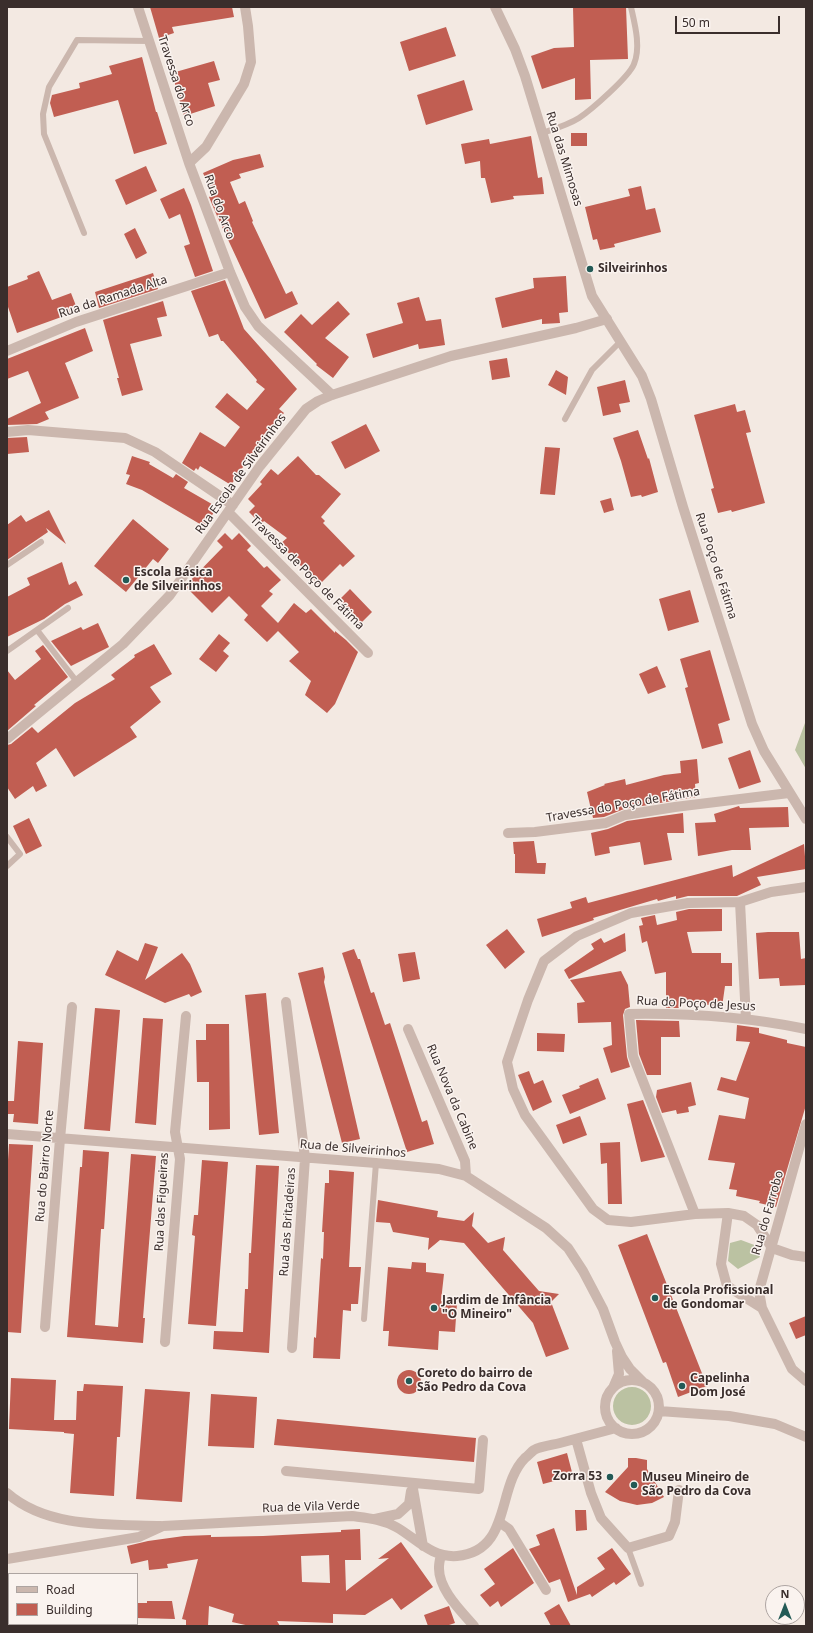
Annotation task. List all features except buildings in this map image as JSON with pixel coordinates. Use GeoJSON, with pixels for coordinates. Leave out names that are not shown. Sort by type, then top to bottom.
{"type":"FeatureCollection","features":[{"type":"Feature","properties":{"kind":"street","name":"Travessa do Arco"},"geometry":{"type":"LineString","coordinates":[[138,7],[189,163]]}},
{"type":"Feature","properties":{"kind":"street"},"geometry":{"type":"LineString","coordinates":[[189,163],[206,148],[244,84],[251,62],[248,26],[244,7]]}},
{"type":"Feature","properties":{"kind":"street","name":"Rua das Mimosas"},"geometry":{"type":"LineString","coordinates":[[495,7],[515,49],[525,76],[590,290],[607,319]]}},
{"type":"Feature","properties":{"kind":"street","name":"Rua do Arco"},"geometry":{"type":"LineString","coordinates":[[189,163],[230,272],[245,307],[258,326],[332,395]]}},
{"type":"Feature","properties":{"kind":"street","name":"Rua da Ramada Alta"},"geometry":{"type":"LineString","coordinates":[[7,351],[76,322],[230,272]]}},
{"type":"Feature","properties":{"kind":"street","name":"Rua Poço de Fátima"},"geometry":{"type":"LineString","coordinates":[[607,319],[642,376],[651,399],[683,507],[752,724],[764,751],[806,819]]}},
{"type":"Feature","properties":{"kind":"street","name":"Rua Escola de Silveirinhos"},"geometry":{"type":"LineString","coordinates":[[7,739],[123,644],[170,595],[260,466],[306,409],[318,401],[332,395],[451,356],[607,319]]}},
{"type":"Feature","properties":{"kind":"street","name":"Travessa de Poço de Fátima"},"geometry":{"type":"LineString","coordinates":[[7,432],[28,430],[126,438],[155,452],[230,509],[368,653]]}},
{"type":"Feature","properties":{"kind":"street","name":"Travessa do Poço de Fátima"},"geometry":{"type":"LineString","coordinates":[[508,833],[535,832],[606,823],[625,815],[675,807],[789,793]]}},
{"type":"Feature","properties":{"kind":"street"},"geometry":{"type":"LineString","coordinates":[[806,887],[771,892],[740,902],[688,903],[631,913],[577,936],[544,961],[528,1000],[507,1062],[513,1089],[525,1115],[593,1210],[608,1220],[631,1222],[695,1214],[728,1212],[744,1216],[757,1225],[772,1248],[792,1255],[806,1257]]}},
{"type":"Feature","properties":{"kind":"street"},"geometry":{"type":"LineString","coordinates":[[740,902],[746,1019]]}},
{"type":"Feature","properties":{"kind":"street","name":"Rua das Britadeiras"},"geometry":{"type":"LineString","coordinates":[[286,1002],[305,1158],[292,1348]]}},
{"type":"Feature","properties":{"kind":"street","name":"Rua do Bairro Norte"},"geometry":{"type":"LineString","coordinates":[[45,1327],[72,1007]]}},
{"type":"Feature","properties":{"kind":"street","name":"Rua do Poço de Jesus"},"geometry":{"type":"LineString","coordinates":[[695,1214],[633,1056],[629,1014],[669,1013],[746,1019],[806,1029]]}},
{"type":"Feature","properties":{"kind":"street","name":"Rua das Figueiras"},"geometry":{"type":"LineString","coordinates":[[165,1342],[180,1159],[175,1132],[186,1016]]}},
{"type":"Feature","properties":{"kind":"street","name":"Rua Nova da Cabine"},"geometry":{"type":"LineString","coordinates":[[408,1029],[465,1161],[466,1176]]}},
{"type":"Feature","properties":{"kind":"street","name":"Rua do Farrobo"},"geometry":{"type":"LineString","coordinates":[[806,1124],[759,1291],[762,1308],[792,1369],[806,1381]]}},
{"type":"Feature","properties":{"kind":"street","name":"Rua de Silveirinhos"},"geometry":{"type":"LineString","coordinates":[[7,1134],[376,1163],[439,1169],[466,1176],[546,1228],[568,1248],[583,1271],[603,1309],[622,1357],[630,1369],[643,1382]]}},
{"type":"Feature","properties":{"kind":"street"},"geometry":{"type":"LineString","coordinates":[[728,1212],[721,1264],[727,1286],[762,1308]]}},
{"type":"Feature","properties":{"kind":"street","name":"Rua de Silveirinhos"},"geometry":{"type":"LineString","coordinates":[[613,1388],[619,1374],[615,1342]]}},
{"type":"Feature","properties":{"kind":"street"},"geometry":{"type":"LineString","coordinates":[[630,1380],[643,1382],[656,1394],[659,1403],[659,1411],[653,1424],[640,1432],[629,1433],[616,1428],[606,1414],[605,1403],[613,1388],[621,1382],[630,1380]]}},
{"type":"Feature","properties":{"kind":"street"},"geometry":{"type":"LineString","coordinates":[[659,1411],[706,1414],[775,1424],[806,1437]]}},
{"type":"Feature","properties":{"kind":"street","name":"Rua de Vila Verde"},"geometry":{"type":"LineString","coordinates":[[7,1559],[139,1537],[164,1526],[352,1516],[375,1519],[396,1527],[423,1546],[441,1555],[458,1556],[475,1552],[490,1540],[502,1515],[509,1484],[518,1465],[533,1450],[616,1428]]}},
{"type":"Feature","properties":{"kind":"street"},"geometry":{"type":"LineString","coordinates":[[576,1439],[591,1493],[601,1518],[628,1548],[669,1536],[675,1522],[679,1490]]}},
{"type":"Feature","properties":{"kind":"street"},"geometry":{"type":"LineString","coordinates":[[286,1471],[479,1489],[483,1440]]}},
{"type":"Feature","properties":{"kind":"street"},"geometry":{"type":"LineString","coordinates":[[375,1519],[398,1514],[409,1504],[412,1483]]}},
{"type":"Feature","properties":{"kind":"street"},"geometry":{"type":"LineString","coordinates":[[412,1483],[423,1546]]}},
{"type":"Feature","properties":{"kind":"street"},"geometry":{"type":"LineString","coordinates":[[7,1493],[18,1503],[59,1518],[84,1523],[164,1526]]}},
{"type":"Feature","properties":{"kind":"street"},"geometry":{"type":"LineString","coordinates":[[499,1522],[509,1529],[546,1590]]}},
{"type":"Feature","properties":{"kind":"street"},"geometry":{"type":"LineString","coordinates":[[441,1555],[438,1568],[442,1581],[450,1598],[474,1626]]}},
{"type":"Feature","properties":{"kind":"lane"},"geometry":{"type":"LineString","coordinates":[[542,133],[579,118],[624,77],[633,65],[637,53],[636,29],[631,7]]}},
{"type":"Feature","properties":{"kind":"lane"},"geometry":{"type":"LineString","coordinates":[[84,233],[44,134],[43,114],[50,87],[76,40],[148,41]]}},
{"type":"Feature","properties":{"kind":"lane"},"geometry":{"type":"LineString","coordinates":[[565,419],[592,370],[621,341]]}},
{"type":"Feature","properties":{"kind":"lane"},"geometry":{"type":"LineString","coordinates":[[7,565],[41,542]]}},
{"type":"Feature","properties":{"kind":"lane"},"geometry":{"type":"LineString","coordinates":[[7,651],[68,608]]}},
{"type":"Feature","properties":{"kind":"lane"},"geometry":{"type":"LineString","coordinates":[[37,630],[77,682]]}},
{"type":"Feature","properties":{"kind":"lane"},"geometry":{"type":"LineString","coordinates":[[7,837],[20,854],[7,866]]}},
{"type":"Feature","properties":{"kind":"lane"},"geometry":{"type":"LineString","coordinates":[[364,1319],[376,1163]]}},
{"type":"Feature","properties":{"kind":"lane"},"geometry":{"type":"LineString","coordinates":[[628,1548],[641,1584]]}},
{"type":"Feature","properties":{"kind":"green space"},"geometry":{"type":"Polygon","coordinates":[[[806,722],[806,769],[795,750],[806,722]]]}},
{"type":"Feature","properties":{"kind":"green space"},"geometry":{"type":"Polygon","coordinates":[[[741,1240],[757,1246],[760,1257],[738,1269],[728,1261],[730,1243],[741,1240]]]}},
{"type":"Feature","properties":{"kind":"green space"},"geometry":{"type":"Polygon","coordinates":[[[632,1387],[645,1393],[651,1406],[645,1419],[632,1425],[619,1419],[613,1406],[619,1393],[632,1387]]]}},
{"type":"Feature","properties":{"kind":"place","name":"Silveirinhos"},"geometry":{"type":"Point","coordinates":[590,269]}},
{"type":"Feature","properties":{"kind":"place","name":"Escola Básica de Silveirinhos"},"geometry":{"type":"Point","coordinates":[126,580]}},
{"type":"Feature","properties":{"kind":"place","name":"Escola Profissional de Gondomar"},"geometry":{"type":"Point","coordinates":[655,1298]}},
{"type":"Feature","properties":{"kind":"place","name":"Jardim de Infância \"O Mineiro\""},"geometry":{"type":"Point","coordinates":[434,1308]}},
{"type":"Feature","properties":{"kind":"place","name":"Coreto do bairro de São Pedro da Cova"},"geometry":{"type":"Point","coordinates":[409,1381]}},
{"type":"Feature","properties":{"kind":"place","name":"Capelinha Dom José"},"geometry":{"type":"Point","coordinates":[682,1386]}},
{"type":"Feature","properties":{"kind":"place","name":"Zorra 53"},"geometry":{"type":"Point","coordinates":[610,1477]}},
{"type":"Feature","properties":{"kind":"place","name":"Museu Mineiro de São Pedro da Cova"},"geometry":{"type":"Point","coordinates":[634,1485]}}]}
